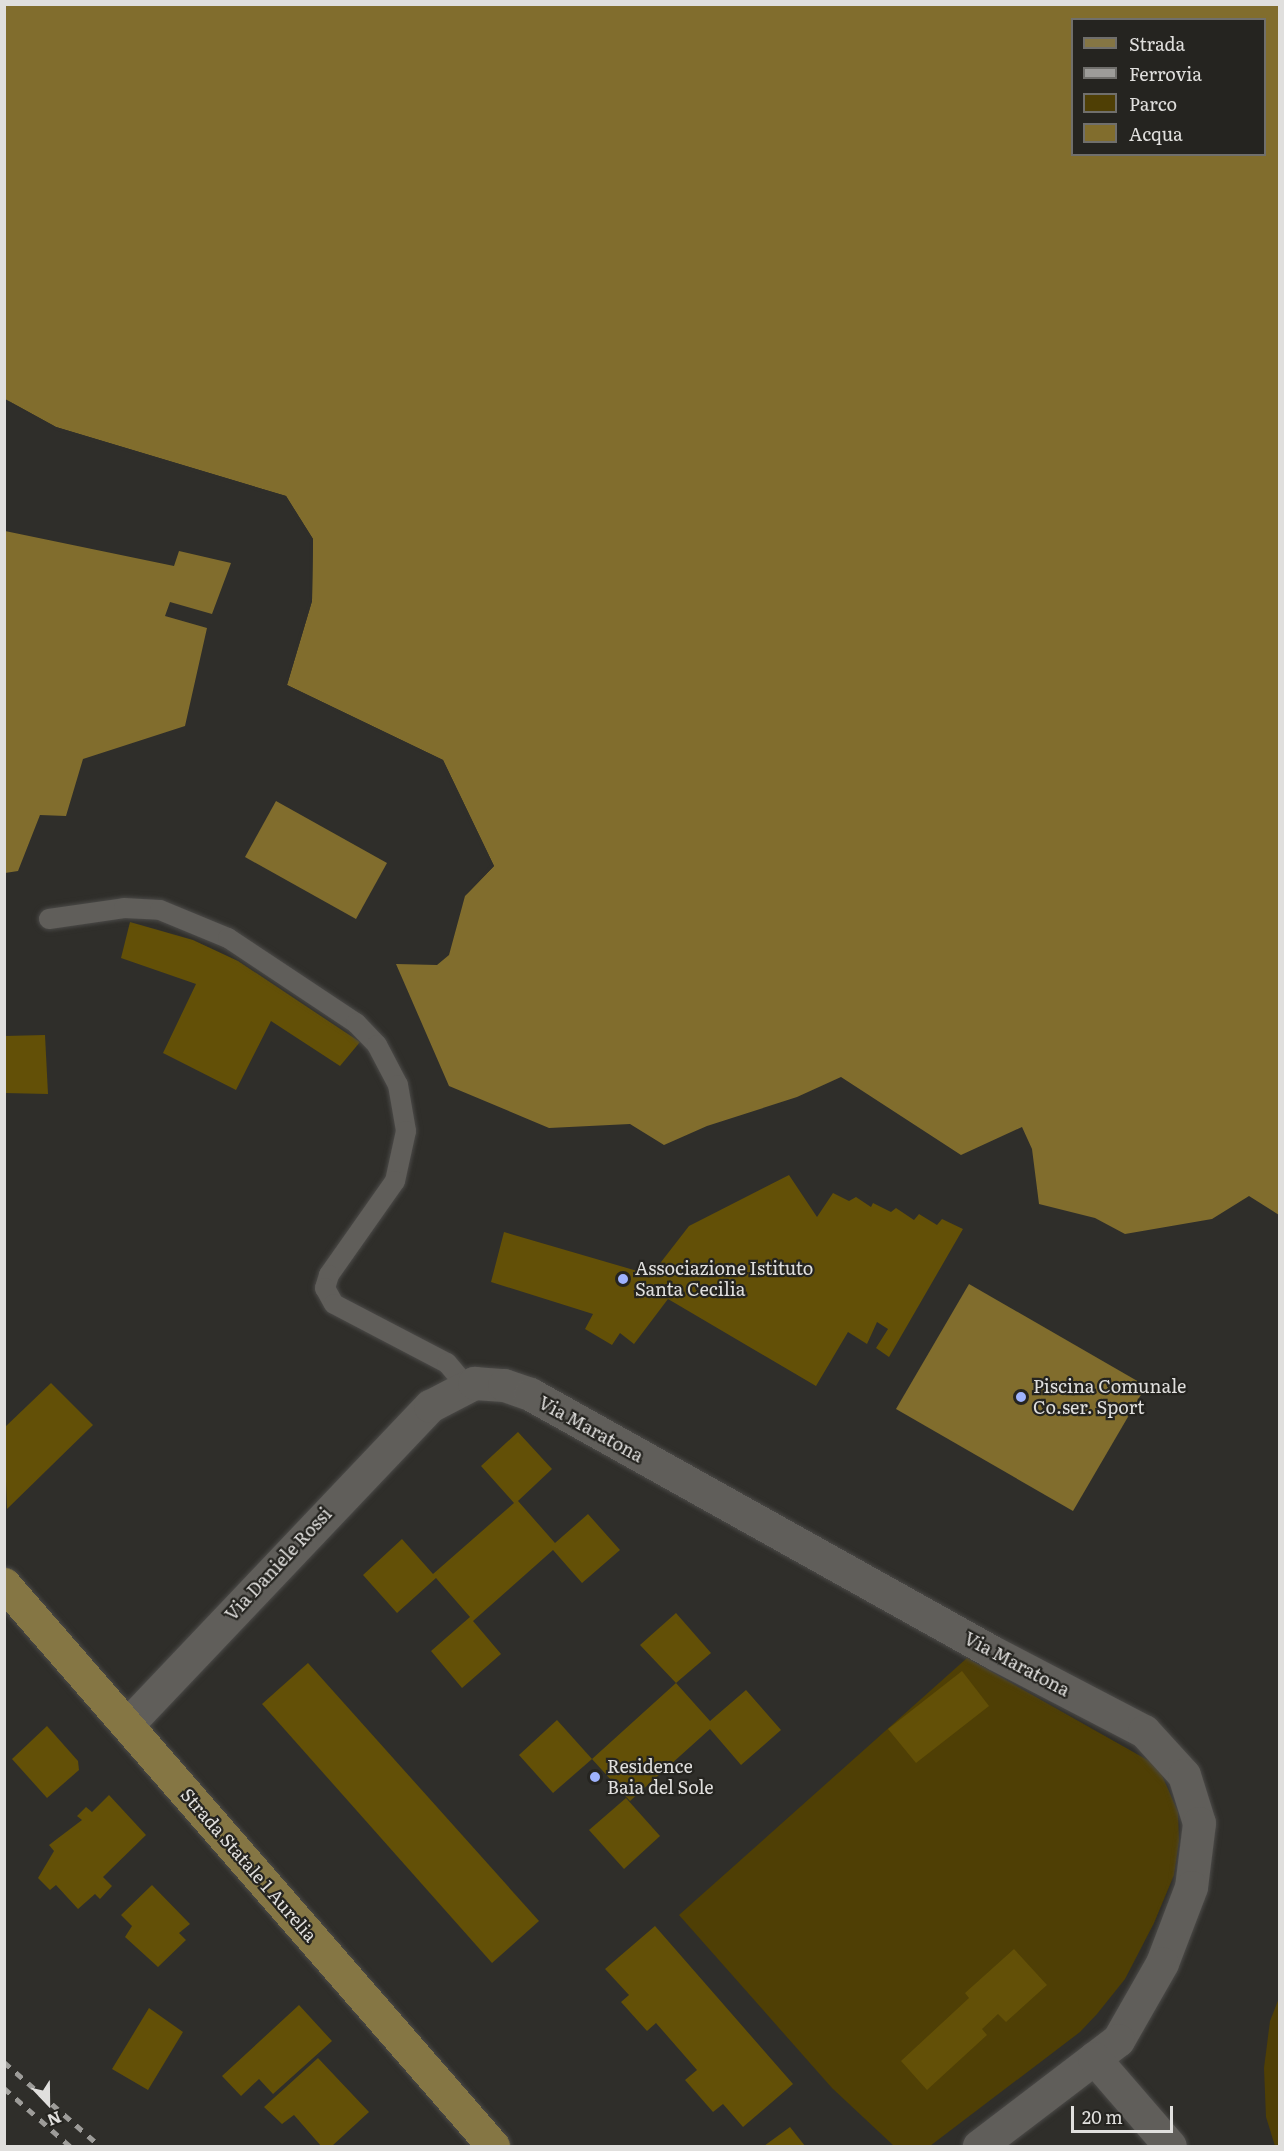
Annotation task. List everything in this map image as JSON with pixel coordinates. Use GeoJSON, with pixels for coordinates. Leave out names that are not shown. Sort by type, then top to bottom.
{"type":"FeatureCollection","features":[{"type":"Feature","properties":{"kind":"main road","name":"Strada Statale 1 Aurelia"},"geometry":{"type":"LineString","coordinates":[[4,1584],[493,2146]]}},
{"type":"Feature","properties":{"kind":"street","name":"Via Maratona"},"geometry":{"type":"LineString","coordinates":[[430,1406],[466,1386],[490,1383],[530,1394],[994,1653],[1144,1731],[1184,1774],[1199,1823],[1191,1887],[1162,1963],[1118,2040],[979,2146]]}},
{"type":"Feature","properties":{"kind":"street","name":"Via Daniele Rossi"},"geometry":{"type":"LineString","coordinates":[[128,1724],[430,1406]]}},
{"type":"Feature","properties":{"kind":"street"},"geometry":{"type":"LineString","coordinates":[[1094,2058],[1170,2146]]}},
{"type":"Feature","properties":{"kind":"lane"},"geometry":{"type":"LineString","coordinates":[[49,919],[124,908],[160,910],[228,938],[356,1023],[377,1045],[398,1085],[406,1131],[395,1181],[329,1275],[325,1288],[334,1304],[447,1363],[466,1386]]}},
{"type":"Feature","properties":{"kind":"green space"},"geometry":{"type":"Polygon","coordinates":[[[967,1658],[1158,1766],[1178,1812],[1179,1841],[1174,1875],[1154,1923],[1125,1979],[1080,2032],[930,2146],[894,2146],[832,2088],[679,1915],[967,1658]]]}},
{"type":"Feature","properties":{"kind":"green space"},"geometry":{"type":"Polygon","coordinates":[[[1279,1998],[1280,2146],[1275,2146],[1266,2117],[1264,2068],[1270,2021],[1279,1998]]]}},
{"type":"Feature","properties":{"kind":"water"},"geometry":{"type":"Polygon","coordinates":[[[5,5],[1279,5],[1279,1215],[1249,1196],[1212,1219],[1125,1234],[1095,1218],[1039,1204],[1032,1149],[1022,1127],[961,1155],[841,1077],[797,1097],[707,1126],[664,1145],[630,1124],[549,1128],[449,1086],[396,964],[437,965],[449,955],[465,896],[494,866],[443,760],[287,685],[312,601],[313,539],[286,496],[56,427],[5,399],[5,5]]]}},
{"type":"Feature","properties":{"kind":"water"},"geometry":{"type":"Polygon","coordinates":[[[5,531],[174,566],[179,551],[231,563],[212,614],[170,602],[165,616],[207,628],[185,726],[83,759],[66,816],[40,815],[18,871],[5,873],[5,531]]]}},
{"type":"Feature","properties":{"kind":"water"},"geometry":{"type":"Polygon","coordinates":[[[276,801],[387,863],[356,919],[245,857],[276,801]]]}},
{"type":"Feature","properties":{"kind":"water","name":"Piscina Comunale Co.ser. Sport"},"geometry":{"type":"Polygon","coordinates":[[[969,1284],[1146,1386],[1073,1511],[896,1409],[969,1284]]]}},
{"type":"Feature","properties":{"kind":"pier"},"geometry":{"type":"Polygon","coordinates":[[[5,399],[56,427],[286,496],[313,539],[312,601],[287,685],[443,760],[494,866],[465,896],[490,865],[440,762],[284,686],[309,600],[310,540],[284,499],[55,430],[5,399]]]}},
{"type":"Feature","properties":{"kind":"building"},"geometry":{"type":"Polygon","coordinates":[[[130,922],[193,940],[238,961],[360,1042],[340,1066],[271,1021],[236,1090],[163,1053],[196,984],[121,958],[130,922]]]}},
{"type":"Feature","properties":{"kind":"building"},"geometry":{"type":"Polygon","coordinates":[[[45,1035],[48,1094],[4,1093],[4,1036],[45,1035]]]}},
{"type":"Feature","properties":{"kind":"building","name":"Associazione Istituto Santa Cecilia"},"geometry":{"type":"Polygon","coordinates":[[[789,1175],[817,1217],[833,1193],[849,1201],[856,1197],[871,1207],[873,1203],[891,1212],[896,1208],[914,1220],[919,1214],[937,1225],[942,1219],[963,1229],[889,1357],[876,1348],[888,1329],[877,1322],[867,1344],[848,1332],[816,1386],[668,1299],[634,1344],[620,1333],[612,1345],[585,1329],[593,1314],[491,1282],[504,1232],[651,1275],[689,1226],[789,1175]]]}},
{"type":"Feature","properties":{"kind":"building"},"geometry":{"type":"Polygon","coordinates":[[[51,1383],[93,1425],[7,1509],[4,1428],[51,1383]]]}},
{"type":"Feature","properties":{"kind":"building"},"geometry":{"type":"Polygon","coordinates":[[[518,1432],[552,1469],[518,1501],[555,1543],[588,1514],[620,1550],[582,1583],[553,1550],[473,1621],[501,1654],[462,1688],[431,1651],[470,1617],[436,1578],[397,1613],[363,1575],[402,1539],[433,1574],[514,1503],[481,1466],[518,1432]]]}},
{"type":"Feature","properties":{"kind":"building"},"geometry":{"type":"Polygon","coordinates":[[[676,1613],[711,1653],[676,1683],[640,1645],[676,1613]]]}},
{"type":"Feature","properties":{"kind":"building"},"geometry":{"type":"Polygon","coordinates":[[[308,1663],[539,1921],[492,1963],[262,1704],[308,1663]]]}},
{"type":"Feature","properties":{"kind":"building"},"geometry":{"type":"Polygon","coordinates":[[[962,1671],[989,1706],[916,1763],[888,1729],[962,1671]]]}},
{"type":"Feature","properties":{"kind":"building"},"geometry":{"type":"Polygon","coordinates":[[[676,1683],[710,1721],[746,1690],[781,1730],[741,1765],[710,1729],[630,1801],[592,1759],[676,1683]]]}},
{"type":"Feature","properties":{"kind":"building"},"geometry":{"type":"Polygon","coordinates":[[[557,1720],[592,1759],[553,1793],[519,1755],[557,1720]]]}},
{"type":"Feature","properties":{"kind":"building"},"geometry":{"type":"Polygon","coordinates":[[[47,1726],[78,1761],[79,1770],[47,1798],[12,1759],[47,1726]]]}},
{"type":"Feature","properties":{"kind":"building"},"geometry":{"type":"Polygon","coordinates":[[[109,1795],[146,1835],[103,1877],[112,1886],[100,1899],[95,1894],[78,1909],[56,1885],[50,1890],[38,1878],[54,1851],[49,1845],[82,1820],[77,1816],[86,1807],[92,1812],[109,1795]]]}},
{"type":"Feature","properties":{"kind":"building"},"geometry":{"type":"Polygon","coordinates":[[[626,1798],[660,1836],[624,1869],[589,1830],[626,1798]]]}},
{"type":"Feature","properties":{"kind":"building"},"geometry":{"type":"Polygon","coordinates":[[[152,1885],[190,1924],[179,1933],[186,1940],[158,1967],[125,1937],[132,1926],[121,1915],[152,1885]]]}},
{"type":"Feature","properties":{"kind":"building"},"geometry":{"type":"Polygon","coordinates":[[[655,1926],[793,2084],[743,2127],[723,2104],[713,2112],[685,2080],[697,2070],[656,2023],[647,2031],[621,2002],[629,1995],[605,1969],[655,1926]]]}},
{"type":"Feature","properties":{"kind":"building"},"geometry":{"type":"Polygon","coordinates":[[[1014,1949],[1047,1985],[1006,2022],[998,2014],[982,2029],[987,2035],[927,2090],[901,2061],[969,1998],[965,1993],[1014,1949]]]}},
{"type":"Feature","properties":{"kind":"building"},"geometry":{"type":"Polygon","coordinates":[[[299,2005],[332,2041],[273,2094],[259,2079],[241,2096],[222,2076],[299,2005]]]}},
{"type":"Feature","properties":{"kind":"building"},"geometry":{"type":"Polygon","coordinates":[[[149,2008],[183,2032],[148,2090],[112,2069],[149,2008]]]}},
{"type":"Feature","properties":{"kind":"building"},"geometry":{"type":"Polygon","coordinates":[[[318,2058],[369,2112],[332,2146],[321,2146],[294,2115],[282,2124],[264,2107],[318,2058]]]}},
{"type":"Feature","properties":{"kind":"building"},"geometry":{"type":"Polygon","coordinates":[[[790,2127],[805,2146],[764,2146],[790,2127]]]}},
{"type":"Feature","properties":{"kind":"railway"},"geometry":{"type":"LineString","coordinates":[[4,2062],[100,2146]]}},
{"type":"Feature","properties":{"kind":"railway"},"geometry":{"type":"LineString","coordinates":[[4,2088],[70,2146]]}},
{"type":"Feature","properties":{"kind":"place","name":"Associazione Istituto Santa Cecilia"},"geometry":{"type":"Point","coordinates":[623,1279]}},
{"type":"Feature","properties":{"kind":"place","name":"Piscina Comunale Co.ser. Sport"},"geometry":{"type":"Point","coordinates":[1021,1397]}},
{"type":"Feature","properties":{"kind":"place","name":"Residence Baia del Sole"},"geometry":{"type":"Point","coordinates":[595,1777]}}]}
